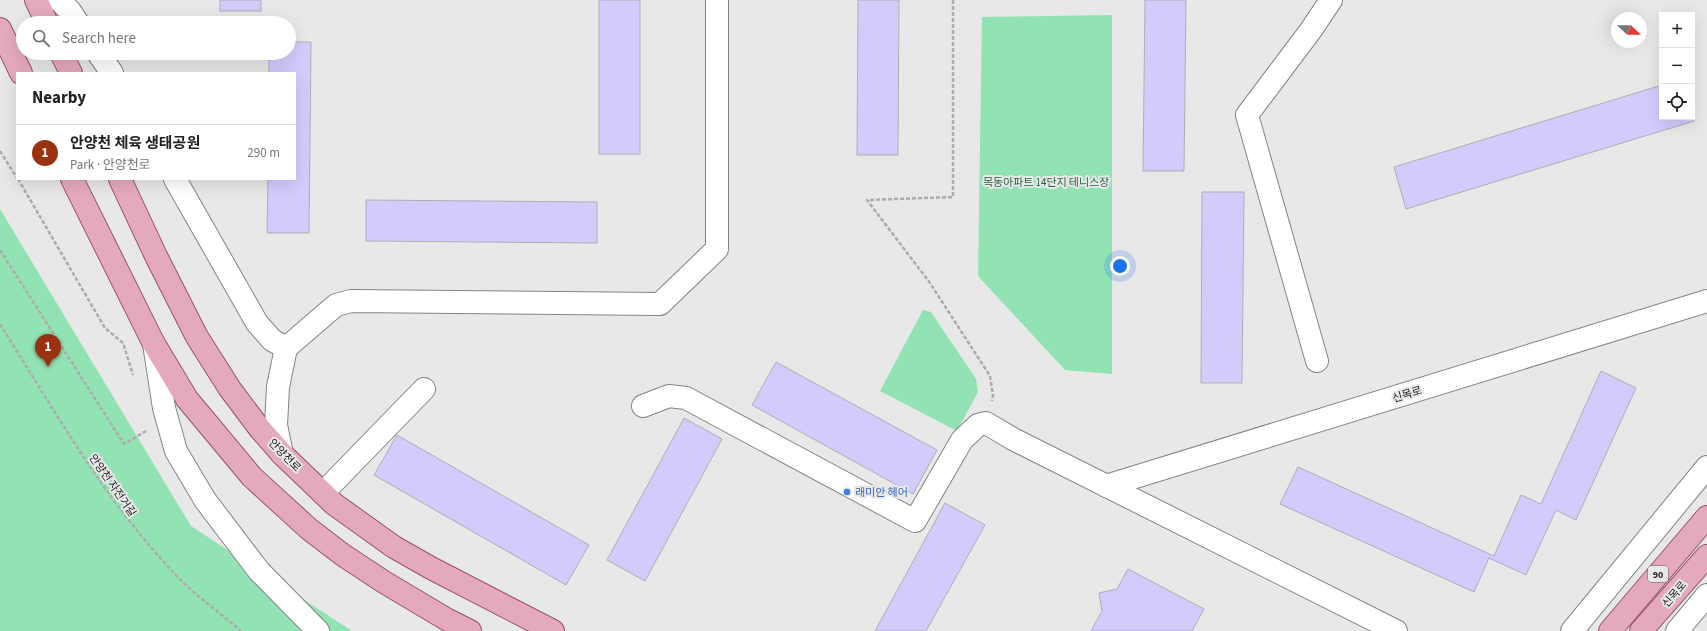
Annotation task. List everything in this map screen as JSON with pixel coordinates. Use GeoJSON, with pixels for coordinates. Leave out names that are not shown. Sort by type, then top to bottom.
{"type":"FeatureCollection","features":[{"type":"Feature","properties":{"kind":"main road"},"geometry":{"type":"LineString","coordinates":[[36,0],[44,16]]}},
{"type":"Feature","properties":{"kind":"main road"},"geometry":{"type":"LineString","coordinates":[[0,29],[21,72]]}},
{"type":"Feature","properties":{"kind":"main road"},"geometry":{"type":"LineString","coordinates":[[64,60],[70,72]]}},
{"type":"Feature","properties":{"kind":"main road"},"geometry":{"type":"LineString","coordinates":[[72,180],[154,344],[187,399],[252,478],[309,529],[343,555],[454,625],[470,631]]}},
{"type":"Feature","properties":{"kind":"main road","name":"안양천로"},"geometry":{"type":"LineString","coordinates":[[120,180],[156,256],[197,337],[230,389],[282,454],[334,504],[394,547],[553,631]]}},
{"type":"Feature","properties":{"kind":"main road","name":"90"},"geometry":{"type":"LineString","coordinates":[[1610,631],[1707,517]]}},
{"type":"Feature","properties":{"kind":"main road","name":"신목로"},"geometry":{"type":"LineString","coordinates":[[1641,631],[1707,556]]}},
{"type":"Feature","properties":{"kind":"street"},"geometry":{"type":"LineString","coordinates":[[59,0],[73,16]]}},
{"type":"Feature","properties":{"kind":"street"},"geometry":{"type":"LineString","coordinates":[[282,454],[276,425],[278,388],[286,348],[336,305],[351,301],[660,304],[717,249],[717,0]]}},
{"type":"Feature","properties":{"kind":"street"},"geometry":{"type":"LineString","coordinates":[[1317,361],[1247,115],[1311,30],[1331,0]]}},
{"type":"Feature","properties":{"kind":"street"},"geometry":{"type":"LineString","coordinates":[[103,60],[111,72]]}},
{"type":"Feature","properties":{"kind":"street"},"geometry":{"type":"LineString","coordinates":[[176,180],[257,323],[272,340],[286,348]]}},
{"type":"Feature","properties":{"kind":"street","name":"신목로"},"geometry":{"type":"LineString","coordinates":[[1106,486],[1707,301]]}},
{"type":"Feature","properties":{"kind":"street"},"geometry":{"type":"LineString","coordinates":[[154,344],[164,408],[176,451],[205,500],[259,572],[318,631]]}},
{"type":"Feature","properties":{"kind":"street"},"geometry":{"type":"LineString","coordinates":[[323,493],[424,389]]}},
{"type":"Feature","properties":{"kind":"street"},"geometry":{"type":"LineString","coordinates":[[643,406],[669,396],[686,398],[915,521],[962,440],[978,424],[986,423],[1013,439],[1396,631]]}},
{"type":"Feature","properties":{"kind":"street"},"geometry":{"type":"LineString","coordinates":[[1572,631],[1707,467]]}},
{"type":"Feature","properties":{"kind":"street"},"geometry":{"type":"LineString","coordinates":[[1677,631],[1707,595]]}},
{"type":"Feature","properties":{"kind":"path"},"geometry":{"type":"LineString","coordinates":[[953,0],[953,197],[866,200],[930,283],[990,376],[993,395],[986,423]]}},
{"type":"Feature","properties":{"kind":"path"},"geometry":{"type":"LineString","coordinates":[[0,151],[16,177]]}},
{"type":"Feature","properties":{"kind":"path"},"geometry":{"type":"LineString","coordinates":[[18,180],[105,328],[123,343],[134,379]]}},
{"type":"Feature","properties":{"kind":"path"},"geometry":{"type":"LineString","coordinates":[[0,250],[124,444],[150,429]]}},
{"type":"Feature","properties":{"kind":"path","name":"안양천 자전거길"},"geometry":{"type":"LineString","coordinates":[[0,324],[88,465],[134,528],[175,575],[241,631]]}},
{"type":"Feature","properties":{"kind":"green space","name":"목동아파트 14단지 테니스장"},"geometry":{"type":"Polygon","coordinates":[[[1112,15],[1112,374],[1065,370],[978,276],[982,17],[1112,15]]]}},
{"type":"Feature","properties":{"kind":"green space"},"geometry":{"type":"Polygon","coordinates":[[[0,209],[191,526],[352,631],[0,631],[0,209]]]}},
{"type":"Feature","properties":{"kind":"green space"},"geometry":{"type":"Polygon","coordinates":[[[923,310],[931,312],[976,379],[978,392],[957,431],[880,391],[923,310]]]}},
{"type":"Feature","properties":{"kind":"building"},"geometry":{"type":"Polygon","coordinates":[[[220,0],[261,0],[261,11],[220,11],[220,0]]]}},
{"type":"Feature","properties":{"kind":"building"},"geometry":{"type":"Polygon","coordinates":[[[599,0],[640,0],[640,154],[599,154],[599,0]]]}},
{"type":"Feature","properties":{"kind":"building"},"geometry":{"type":"Polygon","coordinates":[[[858,0],[899,0],[898,155],[857,155],[858,0]]]}},
{"type":"Feature","properties":{"kind":"building"},"geometry":{"type":"Polygon","coordinates":[[[1145,0],[1186,0],[1184,171],[1143,171],[1145,0]]]}},
{"type":"Feature","properties":{"kind":"building"},"geometry":{"type":"Polygon","coordinates":[[[296,42],[311,42],[309,233],[267,233],[268,180],[296,180],[296,72],[269,72],[269,60],[296,60],[296,42]]]}},
{"type":"Feature","properties":{"kind":"building"},"geometry":{"type":"Polygon","coordinates":[[[1659,86],[1659,120],[1694,121],[1406,209],[1394,167],[1659,86]]]}},
{"type":"Feature","properties":{"kind":"building"},"geometry":{"type":"Polygon","coordinates":[[[1202,192],[1244,192],[1242,383],[1201,383],[1202,192]]]}},
{"type":"Feature","properties":{"kind":"building"},"geometry":{"type":"Polygon","coordinates":[[[366,200],[597,202],[597,243],[366,241],[366,200]]]}},
{"type":"Feature","properties":{"kind":"building"},"geometry":{"type":"Polygon","coordinates":[[[776,362],[937,450],[913,494],[752,405],[776,362]]]}},
{"type":"Feature","properties":{"kind":"building"},"geometry":{"type":"Polygon","coordinates":[[[1601,371],[1636,388],[1576,520],[1556,510],[1526,575],[1489,558],[1474,592],[1280,504],[1298,467],[1494,556],[1521,495],[1541,504],[1601,371]]]}},
{"type":"Feature","properties":{"kind":"building"},"geometry":{"type":"Polygon","coordinates":[[[684,418],[722,439],[645,581],[607,560],[684,418]]]}},
{"type":"Feature","properties":{"kind":"building"},"geometry":{"type":"Polygon","coordinates":[[[397,435],[589,545],[566,585],[374,475],[397,435]]]}},
{"type":"Feature","properties":{"kind":"building"},"geometry":{"type":"Polygon","coordinates":[[[945,503],[985,525],[926,631],[875,631],[945,503]]]}},
{"type":"Feature","properties":{"kind":"building"},"geometry":{"type":"Polygon","coordinates":[[[1128,569],[1204,609],[1192,631],[1091,631],[1102,611],[1099,593],[1117,589],[1128,569]]]}},
{"type":"Feature","properties":{"kind":"place","name":"안양천 체육 생태공원"},"geometry":{"type":"Point","coordinates":[48,367]}},
{"type":"Feature","properties":{"kind":"place","name":"래미안 헤어"},"geometry":{"type":"Point","coordinates":[847,492]}}]}
